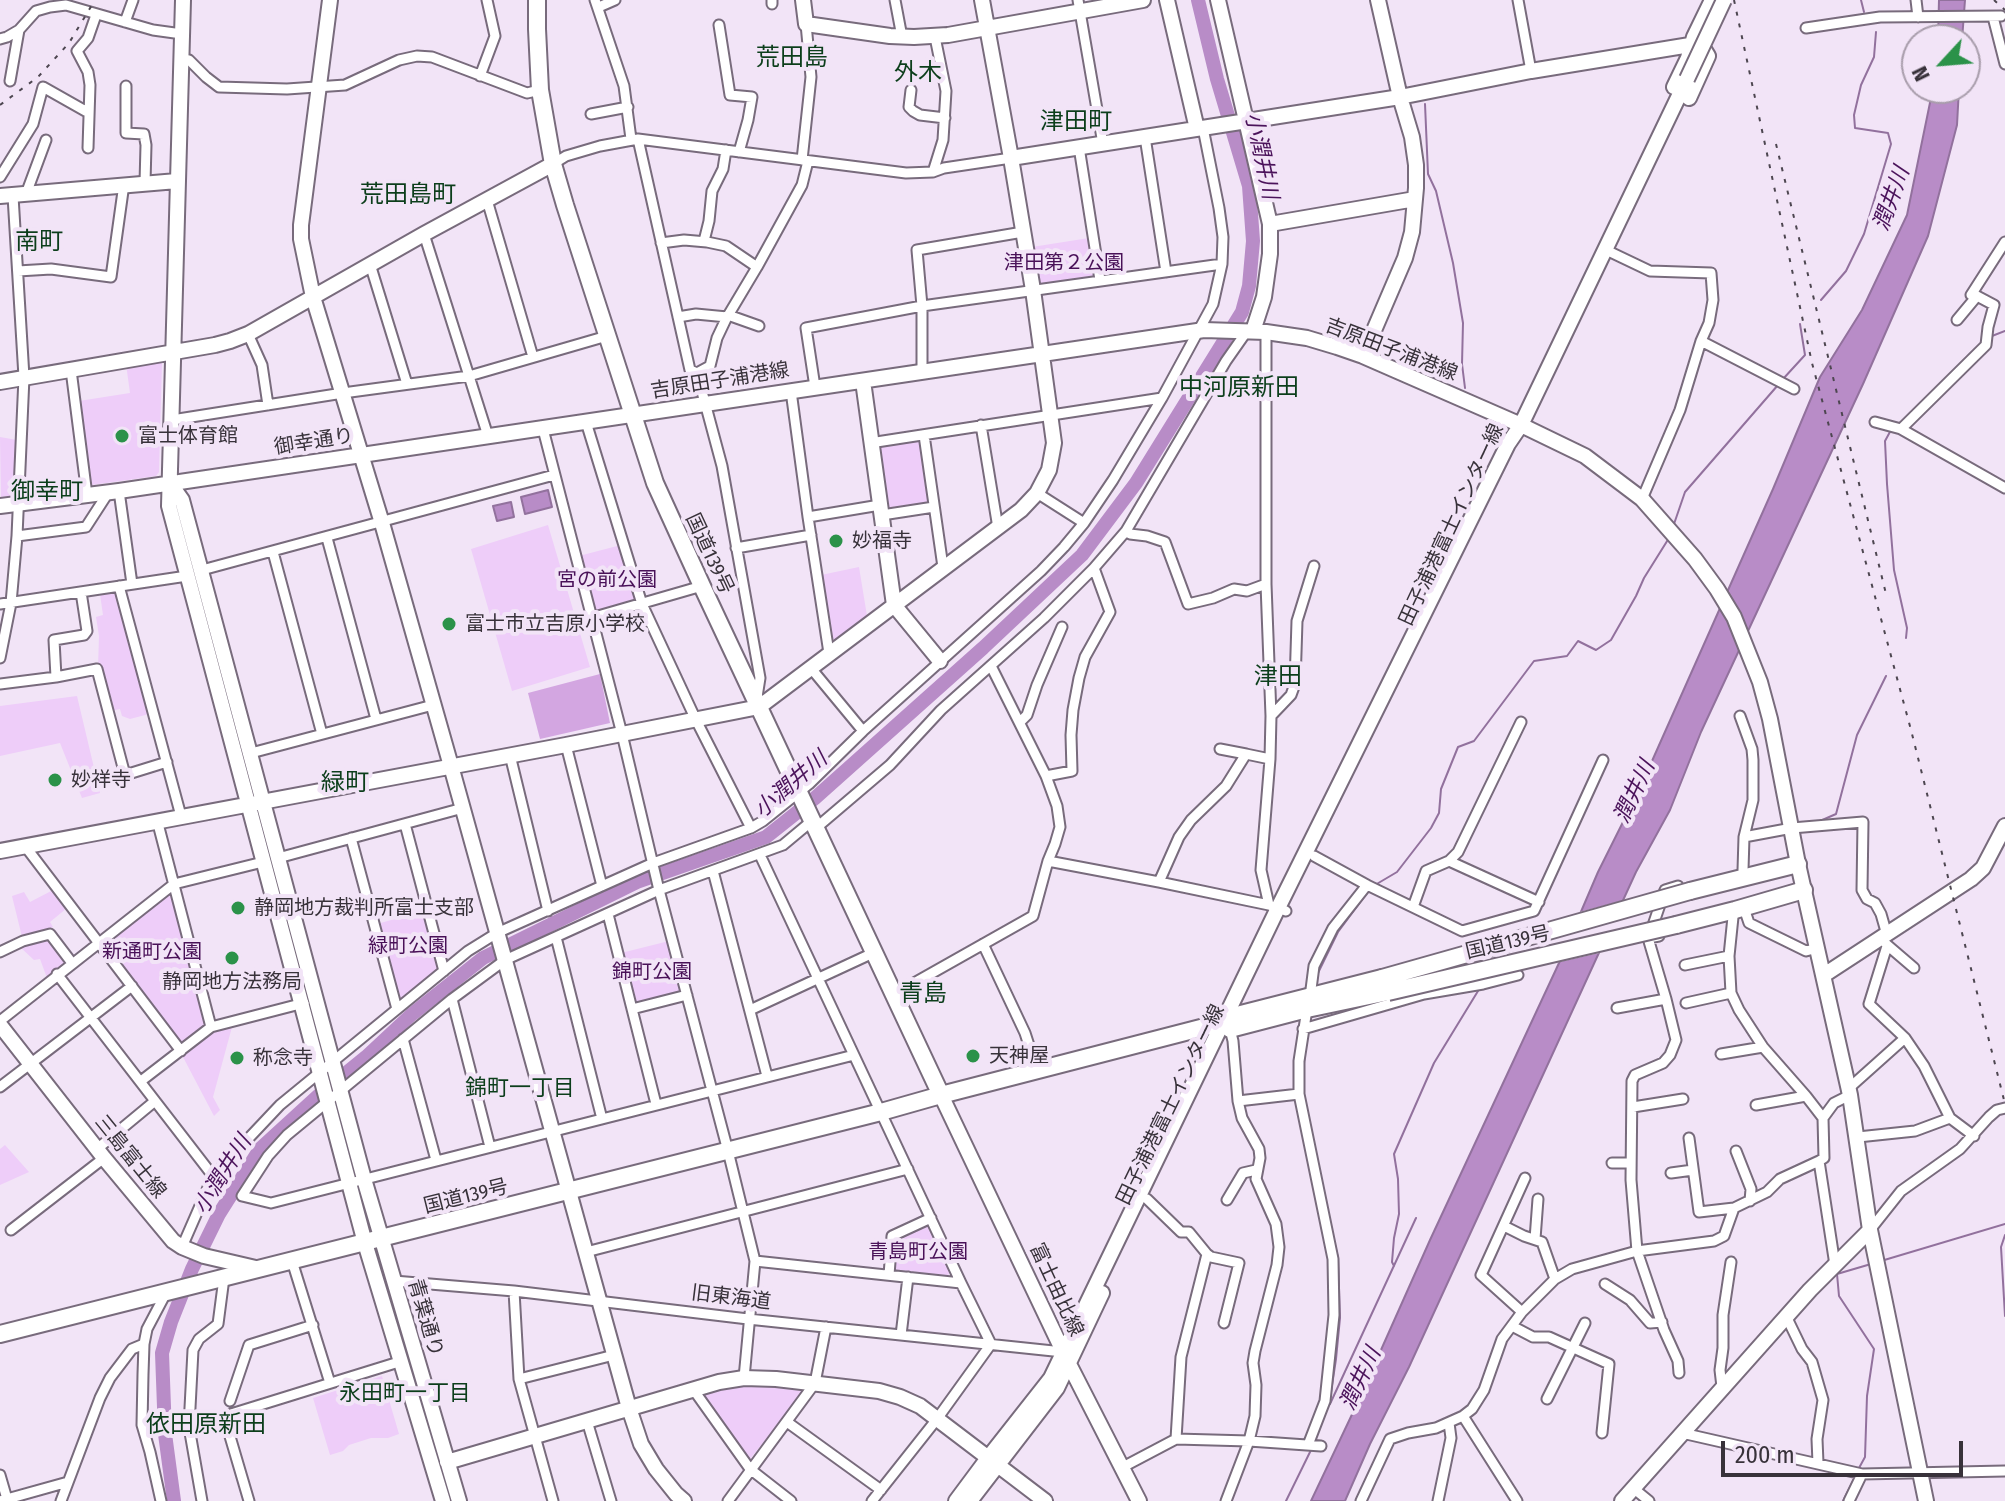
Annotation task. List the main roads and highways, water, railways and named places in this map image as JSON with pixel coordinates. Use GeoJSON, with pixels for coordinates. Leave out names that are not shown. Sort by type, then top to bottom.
{"type":"FeatureCollection","features":[{"type":"Feature","properties":{"kind":"highway","name":"国道139号"},"geometry":{"type":"LineString","coordinates":[[537,0],[540,90],[553,164],[655,483],[941,1095]]}},
{"type":"Feature","properties":{"kind":"highway","name":"国道139号"},"geometry":{"type":"LineString","coordinates":[[1385,985],[1690,891],[1798,864]]}},
{"type":"Feature","properties":{"kind":"highway","name":"国道139号"},"geometry":{"type":"LineString","coordinates":[[0,1334],[1230,1022],[1385,985],[1676,925],[1804,890]]}},
{"type":"Feature","properties":{"kind":"waterway","name":"小潤井川"},"geometry":{"type":"LineString","coordinates":[[174,1501],[165,1434],[162,1353],[192,1269],[219,1214],[260,1149],[411,1015],[483,958],[637,882],[766,837],[815,798],[1082,555],[1136,483],[1242,312],[1249,286],[1253,241],[1249,186],[1217,79],[1198,0]]}},
{"type":"Feature","properties":{"kind":"waterway"},"geometry":{"type":"LineString","coordinates":[[1861,0],[1864,12]]}},
{"type":"Feature","properties":{"kind":"waterway","name":"潤井川"},"geometry":{"type":"LineString","coordinates":[[1821,300],[1846,271],[1864,234],[1891,144],[1888,133],[1855,128],[1854,115],[1861,85],[1874,57],[1876,32]]}},
{"type":"Feature","properties":{"kind":"waterway"},"geometry":{"type":"LineString","coordinates":[[1425,104],[1428,174],[1436,191],[1453,263],[1463,323],[1465,388]]}},
{"type":"Feature","properties":{"kind":"waterway"},"geometry":{"type":"LineString","coordinates":[[1783,379],[1805,355],[1800,324]]}},
{"type":"Feature","properties":{"kind":"waterway"},"geometry":{"type":"LineString","coordinates":[[1992,336],[2005,331]]}},
{"type":"Feature","properties":{"kind":"waterway"},"geometry":{"type":"LineString","coordinates":[[1674,524],[1685,492],[1778,385]]}},
{"type":"Feature","properties":{"kind":"waterway"},"geometry":{"type":"LineString","coordinates":[[1891,430],[1885,441],[1887,484],[1894,570],[1907,628],[1906,638]]}},
{"type":"Feature","properties":{"kind":"waterway"},"geometry":{"type":"LineString","coordinates":[[1375,885],[1397,872],[1431,828],[1439,813],[1441,789],[1458,747],[1474,741],[1534,661],[1567,656],[1578,641],[1596,650],[1611,640],[1669,538]]}},
{"type":"Feature","properties":{"kind":"waterway"},"geometry":{"type":"LineString","coordinates":[[1820,821],[1836,814],[1857,735],[1886,676]]}},
{"type":"Feature","properties":{"kind":"waterway"},"geometry":{"type":"LineString","coordinates":[[1317,975],[1338,932],[1370,889]]}},
{"type":"Feature","properties":{"kind":"waterway"},"geometry":{"type":"LineString","coordinates":[[1394,1266],[1394,1238],[1399,1214],[1394,1154],[1434,1063],[1478,991]]}},
{"type":"Feature","properties":{"kind":"waterway"},"geometry":{"type":"LineString","coordinates":[[1304,1064],[1305,1051]]}},
{"type":"Feature","properties":{"kind":"waterway"},"geometry":{"type":"LineString","coordinates":[[1304,1071],[1304,1096]]}},
{"type":"Feature","properties":{"kind":"waterway","name":"潤井川"},"geometry":{"type":"LineString","coordinates":[[1330,1404],[1416,1218]]}},
{"type":"Feature","properties":{"kind":"waterway"},"geometry":{"type":"LineString","coordinates":[[1881,1261],[2005,1224]]}},
{"type":"Feature","properties":{"kind":"waterway"},"geometry":{"type":"LineString","coordinates":[[2005,1235],[2001,1247],[2005,1316]]}},
{"type":"Feature","properties":{"kind":"waterway","name":"潤井川"},"geometry":{"type":"LineString","coordinates":[[1329,1405],[1340,1318],[1338,1258],[1333,1236]]}},
{"type":"Feature","properties":{"kind":"waterway"},"geometry":{"type":"LineString","coordinates":[[1859,1468],[1865,1457],[1867,1396],[1874,1349],[1839,1296],[1837,1274],[1871,1264]]}},
{"type":"Feature","properties":{"kind":"waterway"},"geometry":{"type":"LineString","coordinates":[[1286,1501],[1311,1450]]}},
{"type":"Feature","properties":{"kind":"waterway"},"geometry":{"type":"LineString","coordinates":[[1843,1501],[1855,1477]]}},
{"type":"Feature","properties":{"kind":"railway"},"geometry":{"type":"LineString","coordinates":[[0,105],[38,77],[69,43],[95,0]]}},
{"type":"Feature","properties":{"kind":"railway"},"geometry":{"type":"LineString","coordinates":[[1734,0],[1812,363],[1911,730],[2005,1104]]}},
{"type":"Feature","properties":{"kind":"railway"},"geometry":{"type":"LineString","coordinates":[[1994,0],[2005,10]]}},
{"type":"Feature","properties":{"kind":"railway"},"geometry":{"type":"LineString","coordinates":[[1776,144],[1887,598]]}},
{"type":"Feature","properties":{"kind":"place","name":"富士体育館"},"geometry":{"type":"Point","coordinates":[122,436]}},
{"type":"Feature","properties":{"kind":"place","name":"妙福寺"},"geometry":{"type":"Point","coordinates":[836,541]}},
{"type":"Feature","properties":{"kind":"place","name":"富士市立吉原小学校"},"geometry":{"type":"Point","coordinates":[449,624]}},
{"type":"Feature","properties":{"kind":"place","name":"妙祥寺"},"geometry":{"type":"Point","coordinates":[55,780]}},
{"type":"Feature","properties":{"kind":"place","name":"静岡地方裁判所富士支部"},"geometry":{"type":"Point","coordinates":[238,908]}},
{"type":"Feature","properties":{"kind":"place","name":"静岡地方法務局"},"geometry":{"type":"Point","coordinates":[232,958]}},
{"type":"Feature","properties":{"kind":"place","name":"天神屋"},"geometry":{"type":"Point","coordinates":[973,1056]}},
{"type":"Feature","properties":{"kind":"place","name":"称念寺"},"geometry":{"type":"Point","coordinates":[237,1058]}},
{"type":"Feature","properties":{"kind":"district","name":"荒田島"},"geometry":{"type":"Point","coordinates":[792,58]}},
{"type":"Feature","properties":{"kind":"district","name":"外木"},"geometry":{"type":"Point","coordinates":[918,73]}},
{"type":"Feature","properties":{"kind":"district","name":"津田町"},"geometry":{"type":"Point","coordinates":[1076,122]}},
{"type":"Feature","properties":{"kind":"district","name":"荒田島町"},"geometry":{"type":"Point","coordinates":[408,195]}},
{"type":"Feature","properties":{"kind":"district","name":"南町"},"geometry":{"type":"Point","coordinates":[39,242]}},
{"type":"Feature","properties":{"kind":"district","name":"中河原新田"},"geometry":{"type":"Point","coordinates":[1239,388]}},
{"type":"Feature","properties":{"kind":"district","name":"御幸町"},"geometry":{"type":"Point","coordinates":[47,492]}},
{"type":"Feature","properties":{"kind":"district","name":"津田"},"geometry":{"type":"Point","coordinates":[1278,677]}},
{"type":"Feature","properties":{"kind":"district","name":"緑町"},"geometry":{"type":"Point","coordinates":[345,783]}},
{"type":"Feature","properties":{"kind":"district","name":"青島"},"geometry":{"type":"Point","coordinates":[923,994]}},
{"type":"Feature","properties":{"kind":"district","name":"錦町一丁目"},"geometry":{"type":"Point","coordinates":[520,1089]}},
{"type":"Feature","properties":{"kind":"district","name":"永田町一丁目"},"geometry":{"type":"Point","coordinates":[405,1394]}},
{"type":"Feature","properties":{"kind":"district","name":"依田原新田"},"geometry":{"type":"Point","coordinates":[206,1425]}},
{"type":"Feature","properties":{"kind":"park label","name":"津田第２公園"},"geometry":{"type":"Point","coordinates":[1064,263]}},
{"type":"Feature","properties":{"kind":"park label","name":"宮の前公園"},"geometry":{"type":"Point","coordinates":[607,580]}},
{"type":"Feature","properties":{"kind":"park label","name":"緑町公園"},"geometry":{"type":"Point","coordinates":[408,946]}},
{"type":"Feature","properties":{"kind":"park label","name":"新通町公園"},"geometry":{"type":"Point","coordinates":[152,952]}},
{"type":"Feature","properties":{"kind":"park label","name":"錦町公園"},"geometry":{"type":"Point","coordinates":[652,972]}},
{"type":"Feature","properties":{"kind":"park label","name":"青島町公園"},"geometry":{"type":"Point","coordinates":[918,1252]}}]}
